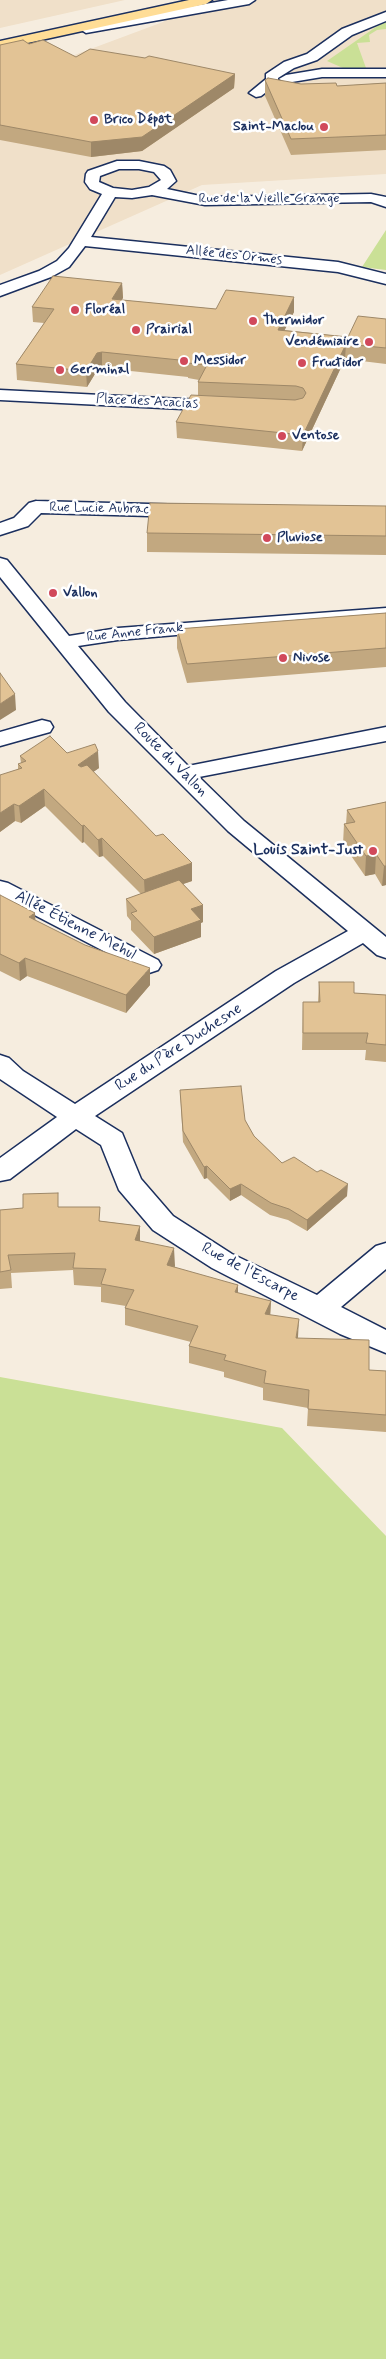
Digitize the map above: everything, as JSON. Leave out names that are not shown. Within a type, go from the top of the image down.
[{"type":"main road","points":[[0,36],[162,0]]},
{"type":"main road","points":[[0,45],[206,0]]},
{"type":"street","points":[[35,38],[249,0]]},
{"type":"street","points":[[347,32],[355,20],[368,10]]},
{"type":"street","points":[[273,80],[271,77],[289,65],[312,57],[347,32],[386,16]]},
{"type":"street","points":[[312,57],[309,63],[322,72]]},
{"type":"street","points":[[256,93],[273,80],[322,72],[386,73]]},
{"type":"street","points":[[0,292],[46,274],[64,264],[111,192],[96,186],[92,182],[93,174],[107,167],[128,164],[149,166],[165,173],[169,181],[152,191]]},
{"type":"street","name":"Rue de la Vieille Grange","points":[[111,192],[132,194],[152,191],[205,201],[371,198],[386,202]]},
{"type":"street","name":"Allée des Ormes","points":[[80,241],[338,267],[386,279]]},
{"type":"street","name":"Place des Acacias","points":[[0,395],[237,406]]},
{"type":"street","name":"Rue Lucie Aubrac","points":[[0,529],[21,522],[36,507],[206,511]]},
{"type":"street","name":"Route du Vallon","points":[[0,564],[117,707],[183,774],[236,826],[386,950]]},
{"type":"street","name":"Rue Anne Frank","points":[[64,643],[81,639],[148,632],[386,614]]},
{"type":"street","points":[[0,739],[42,727]]},
{"type":"street","points":[[183,774],[386,734]]},
{"type":"street","name":"Allée Étienne Mehul","points":[[0,888],[149,965]]},
{"type":"street","name":"Rue du Père Duchesne","points":[[0,1172],[76,1116],[285,977],[364,932]]},
{"type":"street","name":"Rue de l'Escarpe","points":[[0,1064],[14,1077],[112,1140],[129,1183],[163,1222],[222,1261],[320,1309],[350,1326],[386,1342]]},
{"type":"street","points":[[320,1309],[386,1254]]},
{"type":"shaded area","points":[[0,0],[125,0],[0,28]]},
{"type":"shaded area","points":[[196,0],[386,0],[386,174],[202,185],[0,275],[0,79],[53,63],[163,22]]},
{"type":"green space","points":[[386,20],[386,29],[377,30],[369,35],[370,42],[357,43],[366,68],[343,68],[327,61]]},
{"type":"green space","points":[[386,230],[386,270],[362,267]]},
{"type":"green space","points":[[0,1377],[282,1428],[386,1536],[386,2359],[0,2359]]},
{"type":"building","name":"Brico Dépôt","points":[[23,40],[29,44],[43,40],[76,57],[90,49],[145,58],[149,56],[235,74],[142,137],[91,142],[0,125],[0,45]]},
{"type":"building","points":[[268,78],[301,84],[336,83],[337,86],[386,83],[386,135],[291,139],[265,80]]},
{"type":"building","points":[[53,276],[122,283],[112,299],[216,309],[226,290],[294,297],[278,330],[348,337],[358,316],[386,319],[386,348],[346,344],[303,435],[176,422],[191,395],[295,400],[303,398],[306,393],[303,388],[296,386],[198,382],[207,365],[188,363],[189,361],[102,352],[97,353],[86,371],[16,364],[54,309],[32,307]]},
{"type":"building","points":[[150,503],[386,506],[386,536],[147,533]]},
{"type":"building","points":[[386,613],[386,648],[187,664],[177,629]]},
{"type":"building","points":[[0,673],[15,694],[0,704]]},
{"type":"building","points":[[50,736],[67,753],[95,744],[98,751],[78,765],[81,767],[87,765],[156,836],[163,834],[192,863],[144,880],[102,838],[98,840],[44,789],[19,806],[14,804],[0,813],[0,775],[22,768],[18,764],[26,761],[20,756]]},
{"type":"building","points":[[386,802],[386,866],[384,866],[376,854],[366,856],[344,824],[355,822],[347,810]]},
{"type":"building","points":[[179,880],[203,905],[191,909],[201,920],[154,937],[131,913],[137,911],[126,899]]},
{"type":"building","points":[[0,895],[35,913],[29,917],[85,945],[150,968],[126,995],[25,958],[19,963],[0,954]]},
{"type":"building","points":[[319,982],[354,982],[354,993],[386,995],[386,1045],[366,1043],[368,1033],[303,1033],[303,1002],[320,1002]]},
{"type":"building","points":[[241,1086],[245,1120],[254,1136],[282,1163],[294,1157],[317,1172],[321,1170],[348,1184],[307,1220],[289,1209],[271,1203],[241,1184],[230,1189],[207,1166],[204,1167],[183,1131],[180,1090]]},
{"type":"building","points":[[58,1193],[58,1207],[100,1207],[99,1221],[140,1226],[135,1240],[174,1248],[167,1265],[238,1285],[235,1292],[271,1301],[265,1314],[299,1319],[296,1338],[369,1340],[369,1370],[386,1371],[386,1415],[308,1409],[309,1390],[264,1383],[266,1371],[224,1360],[226,1355],[189,1346],[198,1326],[125,1308],[134,1290],[101,1284],[106,1269],[73,1268],[75,1253],[8,1255],[11,1270],[0,1272],[0,1210],[23,1208],[23,1194]]},
{"type":"place","name":"Brico Dépôt","points":[[94,120]]},
{"type":"place","name":"Saint-Maclou","points":[[324,127]]},
{"type":"place","name":"Floréal","points":[[75,310]]},
{"type":"place","name":"Thermidor","points":[[253,321]]},
{"type":"place","name":"Prairial","points":[[136,330]]},
{"type":"place","name":"Vendémiaire","points":[[369,342]]},
{"type":"place","name":"Messidor","points":[[184,361]]},
{"type":"place","name":"Fructidor","points":[[302,363]]},
{"type":"place","name":"Germinal","points":[[60,370]]},
{"type":"place","name":"Ventose","points":[[282,436]]},
{"type":"place","name":"Pluviose","points":[[267,538]]},
{"type":"place","name":"Vallon","points":[[53,593]]},
{"type":"place","name":"Nivose","points":[[283,658]]},
{"type":"place","name":"Louis Saint-Just","points":[[373,851]]}]
